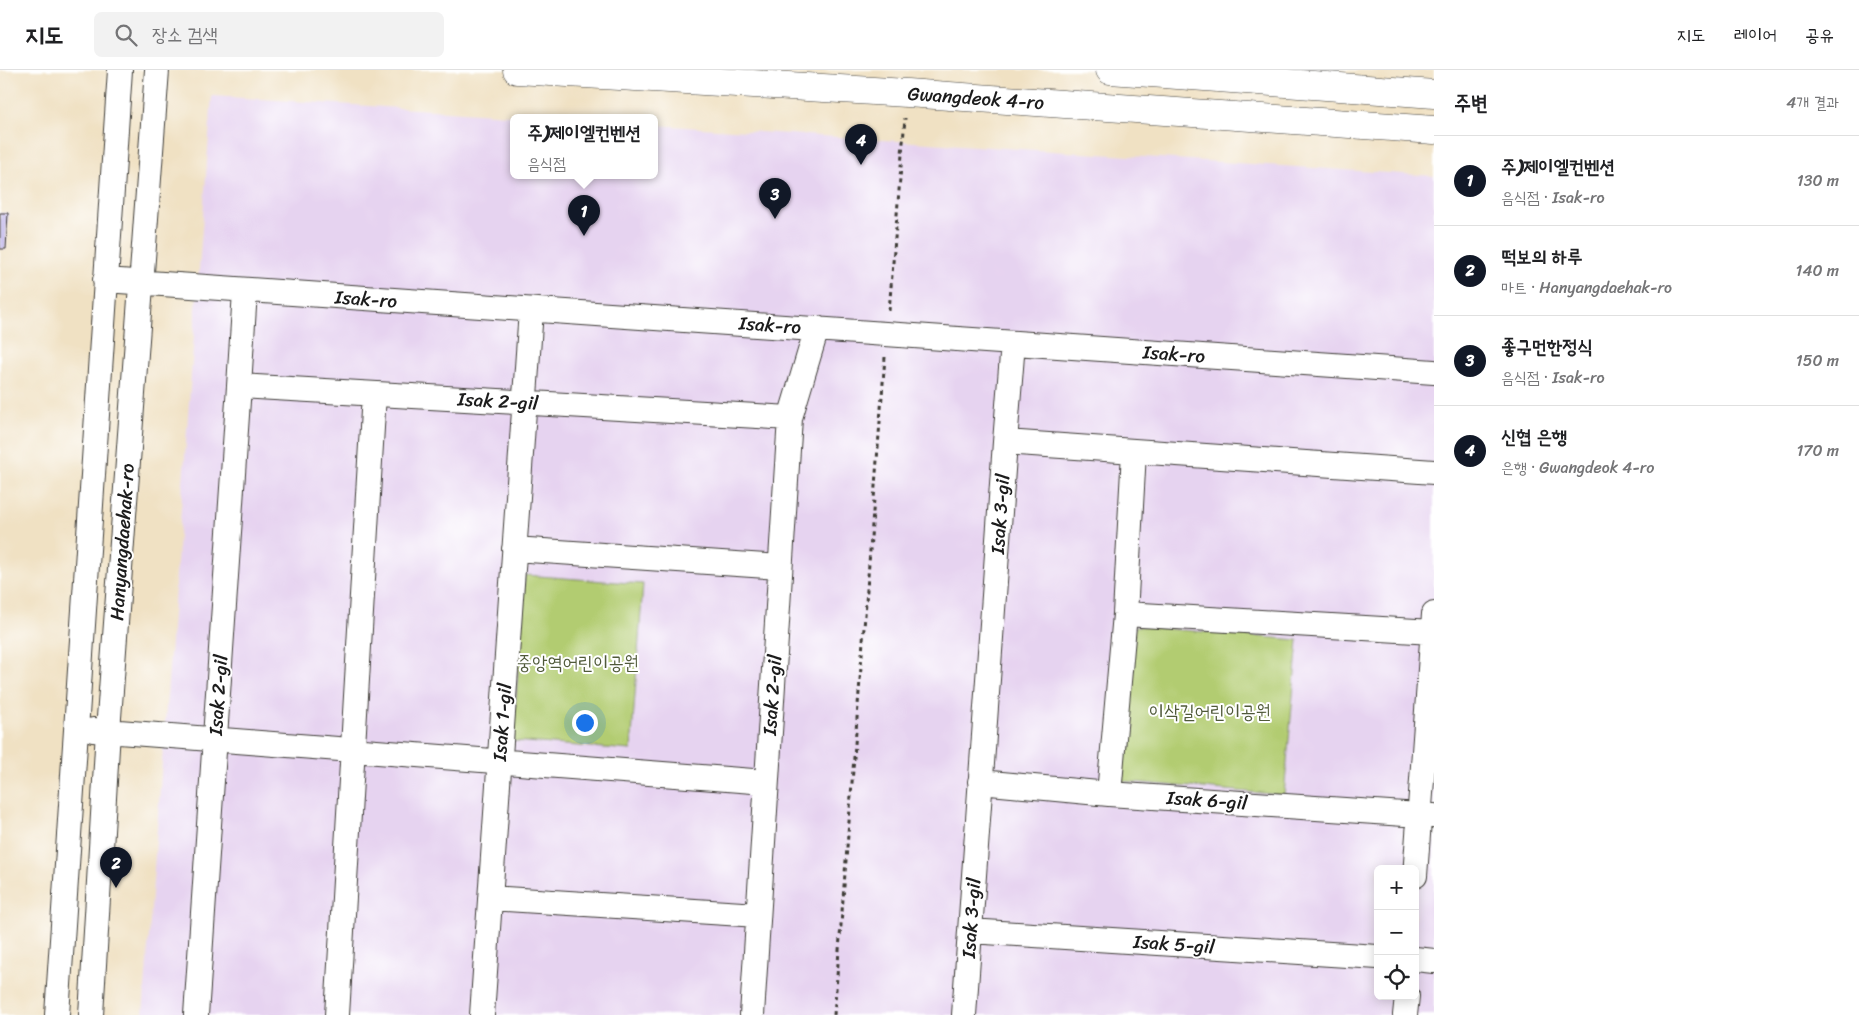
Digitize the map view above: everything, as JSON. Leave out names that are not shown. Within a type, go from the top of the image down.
[{"type":"main road","name":"Gwangdeok 4-ro","points":[[517,70],[907,93],[1434,130]]},
{"type":"main road","points":[[1110,70],[1434,94]]},
{"type":"street","name":"Hanyangdaehak-ro","points":[[57,1015],[120,70]]},
{"type":"street","name":"Hanyangdaehak-ro","points":[[91,1015],[108,731],[142,284],[156,70]]},
{"type":"street","name":"Isak-ro","points":[[105,280],[1434,372]]},
{"type":"street","points":[[239,386],[246,290]]},
{"type":"street","name":"Isak 1-gil","points":[[482,1015],[531,310]]},
{"type":"street","points":[[790,418],[817,328]]},
{"type":"street","name":"Isak 3-gil","points":[[964,1015],[1012,343]]},
{"type":"street","name":"Isak 2-gil","points":[[196,1015],[239,386],[790,418],[752,1015]]},
{"type":"street","points":[[337,1015],[374,394]]},
{"type":"street","points":[[1005,442],[1434,472]]},
{"type":"street","points":[[1109,794],[1125,614],[1134,452]]},
{"type":"street","points":[[514,550],[780,567]]},
{"type":"street","points":[[1125,614],[1433,623],[1427,815],[1417,865]]},
{"type":"street","points":[[77,730],[766,782]]},
{"type":"street","name":"Isak 6-gil","points":[[980,782],[1109,794],[1427,815]]},
{"type":"street","points":[[490,898],[758,915]]},
{"type":"street","name":"Isak 5-gil","points":[[970,931],[1374,957]]},
{"type":"street","points":[[1419,959],[1434,961]]},
{"type":"street","points":[[1405,1015],[1407,1000]]},
{"type":"path","points":[[834,1015],[907,93]]},
{"type":"shaded area","points":[[212,96],[510,115],[510,179],[658,179],[658,125],[1434,176],[1434,1015],[143,1015]]},
{"type":"green space","name":"중앙역어린이공원","points":[[525,575],[643,584],[631,750],[513,741]]},
{"type":"green space","name":"이삭길어린이공원","points":[[1135,626],[1298,640],[1284,795],[1121,781]]},
{"type":"building","points":[[0,213],[8,213],[6,249],[0,249]]},
{"type":"place","name":"신협 은행","points":[[861,165]]},
{"type":"place","name":"좋구먼한정식","points":[[775,219]]},
{"type":"place","name":"주)제이엘컨벤션","points":[[584,236]]},
{"type":"place","name":"떡보의 하루","points":[[116,888]]}]
